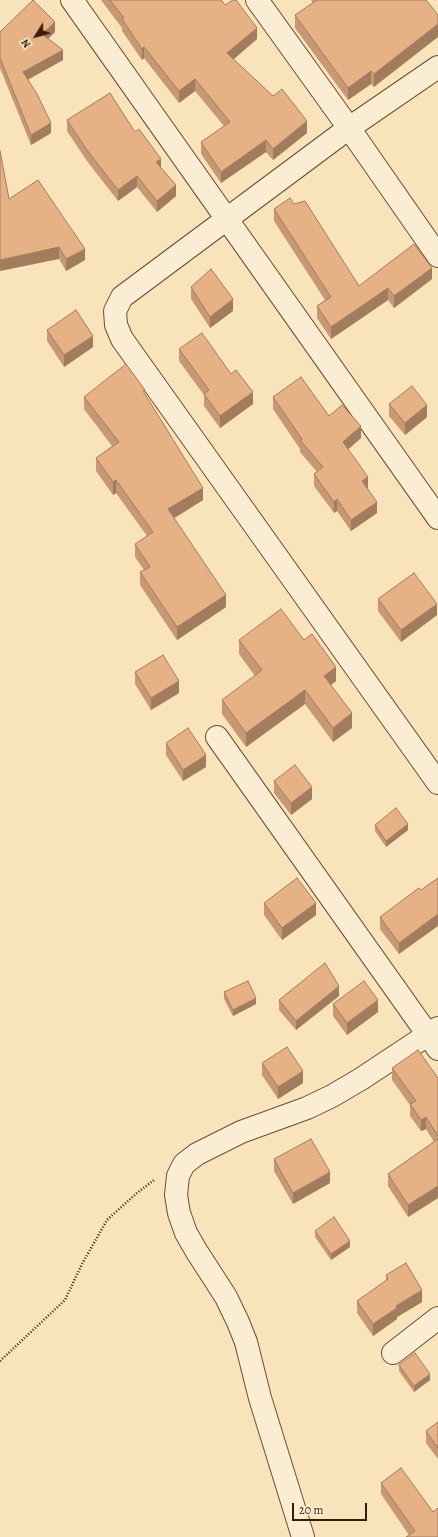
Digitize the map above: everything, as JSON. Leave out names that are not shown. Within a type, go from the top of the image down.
[{"type":"street","points":[[72,0],[438,518]]},
{"type":"street","points":[[257,0],[349,128],[438,256]]},
{"type":"street","points":[[438,67],[349,128],[122,297],[115,311],[116,325],[126,346],[438,783]]},
{"type":"street","points":[[217,737],[435,1037],[332,1096],[307,1108],[241,1132],[197,1154],[184,1164],[178,1176],[176,1195],[179,1213],[186,1233],[226,1297],[244,1335],[260,1398],[303,1537]]},
{"type":"street","points":[[392,1352],[438,1318]]},
{"type":"path","points":[[0,1360],[65,1300],[82,1264],[107,1220],[161,1175],[184,1164]]},
{"type":"building","points":[[33,0],[55,22],[42,34],[63,50],[23,72],[37,94],[51,123],[31,135],[0,58],[0,32]]},
{"type":"building","points":[[110,0],[221,0],[225,5],[233,0],[236,0],[257,28],[227,53],[273,96],[282,89],[307,121],[273,149],[266,140],[221,172],[201,142],[230,122],[195,79],[179,91],[144,47],[142,49],[122,19],[124,18]]},
{"type":"building","points":[[317,0],[426,0],[438,15],[438,24],[374,74],[371,71],[348,88],[295,15]]},
{"type":"building","points":[[110,93],[135,132],[139,129],[161,159],[156,162],[176,185],[157,201],[137,176],[118,190],[87,150],[67,120]]},
{"type":"building","points":[[0,151],[9,199],[38,180],[85,249],[66,259],[59,247],[0,260]]},
{"type":"building","points":[[290,198],[294,204],[305,201],[359,286],[414,244],[432,268],[394,296],[388,288],[331,327],[317,306],[331,297],[274,209]]},
{"type":"building","points":[[211,269],[233,299],[210,317],[191,287]]},
{"type":"building","points":[[76,310],[93,336],[64,355],[47,330]]},
{"type":"building","points":[[202,333],[231,374],[236,370],[253,392],[220,416],[204,394],[209,390],[179,349]]},
{"type":"building","points":[[126,364],[145,390],[143,391],[203,488],[168,509],[226,595],[177,627],[140,572],[150,567],[135,544],[153,532],[116,480],[113,482],[96,458],[119,442],[84,397]]},
{"type":"building","points":[[301,377],[329,416],[342,405],[361,426],[343,442],[368,477],[362,481],[377,502],[351,520],[337,499],[334,502],[314,474],[323,467],[300,440],[302,439],[273,397]]},
{"type":"building","points":[[412,386],[427,405],[405,423],[389,404]]},
{"type":"building","points":[[414,573],[437,604],[401,630],[378,599]]},
{"type":"building","points":[[281,609],[304,640],[312,634],[336,667],[324,676],[352,713],[333,728],[305,690],[246,733],[222,700],[262,670],[239,640]]},
{"type":"building","points":[[163,655],[179,681],[151,698],[135,672]]},
{"type":"building","points":[[188,728],[206,755],[183,770],[166,743]]},
{"type":"building","points":[[295,765],[312,787],[291,803],[274,781]]},
{"type":"building","points":[[396,808],[408,824],[386,841],[375,825]]},
{"type":"building","points":[[297,878],[316,903],[282,928],[264,903]]},
{"type":"building","points":[[438,878],[438,914],[399,943],[380,917],[419,888],[421,890]]},
{"type":"building","points":[[325,963],[339,986],[296,1021],[279,1000]]},
{"type":"building","points":[[248,981],[256,998],[233,1010],[224,992]]},
{"type":"building","points":[[364,981],[378,1000],[347,1023],[333,1004]]},
{"type":"building","points":[[287,1047],[303,1071],[278,1087],[262,1063]]},
{"type":"building","points":[[418,1050],[438,1078],[438,1136],[426,1117],[421,1120],[410,1104],[416,1101],[392,1068]]},
{"type":"building","points":[[311,1139],[330,1172],[293,1193],[274,1159]]},
{"type":"building","points":[[438,1139],[438,1186],[408,1205],[388,1174]]},
{"type":"building","points":[[334,1217],[350,1241],[331,1254],[315,1231]]},
{"type":"building","points":[[406,1263],[422,1290],[396,1306],[397,1308],[373,1324],[357,1301],[388,1279],[386,1275]]},
{"type":"building","points":[[415,1353],[430,1374],[414,1386],[399,1365]]},
{"type":"building","points":[[438,1422],[438,1448],[426,1431]]},
{"type":"building","points":[[401,1468],[433,1512],[438,1508],[438,1537],[406,1537],[415,1531],[381,1483]]}]
